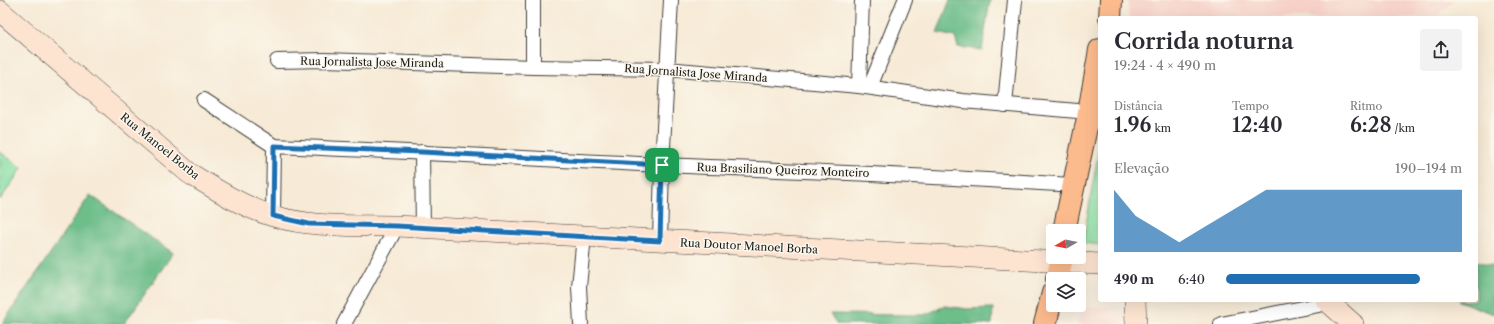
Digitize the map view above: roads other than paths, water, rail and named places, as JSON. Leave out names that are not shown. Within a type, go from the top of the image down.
[{"type":"main road","points":[[1102,0],[1102,16]]},
{"type":"main road","points":[[1110,16],[1111,0]]},
{"type":"main road","points":[[1073,224],[1094,105],[1098,68]]},
{"type":"main road","points":[[1066,224],[1094,105]]},
{"type":"main road","points":[[1045,324],[1048,312]]},
{"type":"street","points":[[533,0],[533,67]]},
{"type":"street","points":[[660,241],[662,165],[671,0]]},
{"type":"street","points":[[862,0],[864,87]]},
{"type":"street","points":[[864,87],[905,0]]},
{"type":"street","points":[[1006,105],[1015,0]]},
{"type":"street","name":"Rua Manoel Borba","points":[[0,11],[189,173],[224,194],[273,216],[309,224],[397,226]]},
{"type":"street","name":"Rua Jornalista Jose Miranda","points":[[277,61],[325,60],[533,67],[667,69],[864,87],[963,101],[1006,105],[1094,105]]},
{"type":"street","points":[[204,100],[274,146],[273,216]]},
{"type":"street","name":"Rua Brasiliano Queiroz Monteiro","points":[[274,146],[422,152],[662,165],[943,176],[1074,185]]},
{"type":"street","points":[[422,152],[423,229]]},
{"type":"street","points":[[344,324],[397,226]]},
{"type":"street","name":"Rua Doutor Manoel Borba","points":[[397,226],[423,229],[584,236],[1046,263]]},
{"type":"street","points":[[580,324],[579,287],[584,236]]},
{"type":"street","name":"Rua Doutor Manoel Borba","points":[[1086,264],[1098,264]]},
{"type":"street","points":[[1135,302],[1136,324]]},
{"type":"street","points":[[1222,324],[1322,302]]},
{"type":"street","points":[[1328,302],[1353,324]]}]
